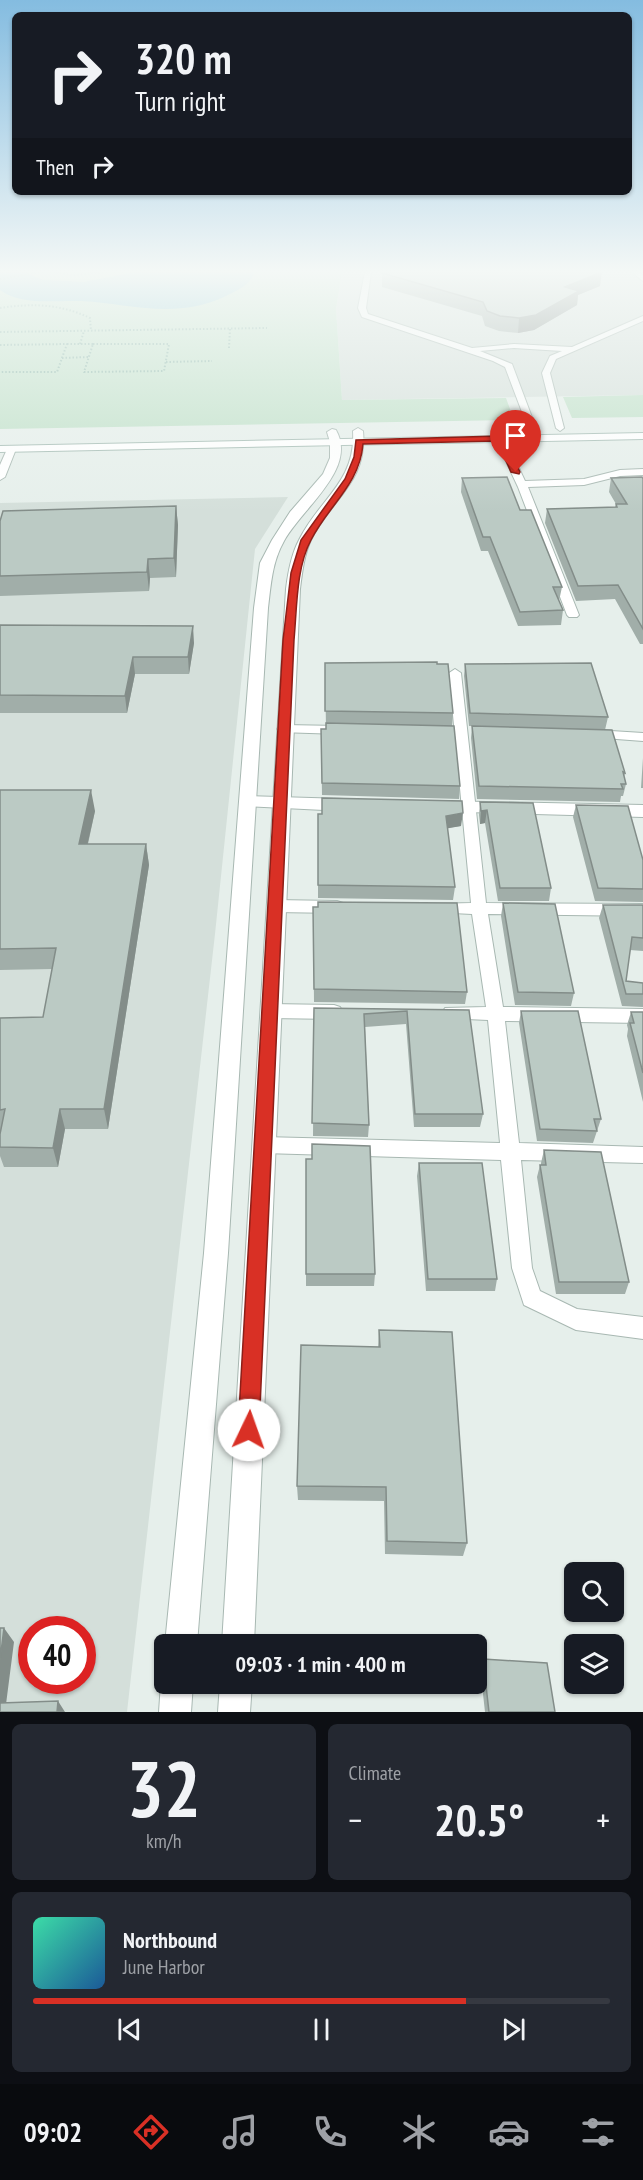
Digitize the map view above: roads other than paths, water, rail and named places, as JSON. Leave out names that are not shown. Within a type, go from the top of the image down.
[{"type":"street","points":[[359,437],[532,428],[643,426]]},
{"type":"street","points":[[0,438],[643,436]]},
{"type":"street","points":[[6,449],[334,437]]},
{"type":"street","points":[[182,1634],[216,1252],[261,608],[267,563],[294,515],[328,475],[336,458],[334,437]]},
{"type":"street","points":[[239,1634],[289,640],[296,573],[305,540],[349,479],[358,457],[359,437]]},
{"type":"street","points":[[249,802],[363,805]]},
{"type":"street","points":[[422,806],[643,811]]},
{"type":"street","points":[[175,1712],[176,1694]]},
{"type":"street","points":[[234,1712],[235,1694]]},
{"type":"lane","points":[[473,352],[509,366],[532,428]]},
{"type":"lane","points":[[560,428],[546,373],[553,358],[566,352]]},
{"type":"lane","points":[[500,438],[521,484],[573,615]]},
{"type":"lane","points":[[0,477],[6,449]]},
{"type":"lane","points":[[521,484],[584,482],[620,473],[643,472]]},
{"type":"lane","points":[[455,673],[479,908],[496,1014],[522,1268],[531,1298],[576,1319],[643,1328]]},
{"type":"lane","points":[[284,729],[355,730]]},
{"type":"lane","points":[[583,734],[643,737]]},
{"type":"lane","points":[[275,906],[347,907]]},
{"type":"lane","points":[[419,908],[643,910]]},
{"type":"lane","points":[[270,1011],[353,1012]]},
{"type":"lane","points":[[436,1013],[643,1016]]},
{"type":"lane","points":[[263,1145],[643,1155]]}]
